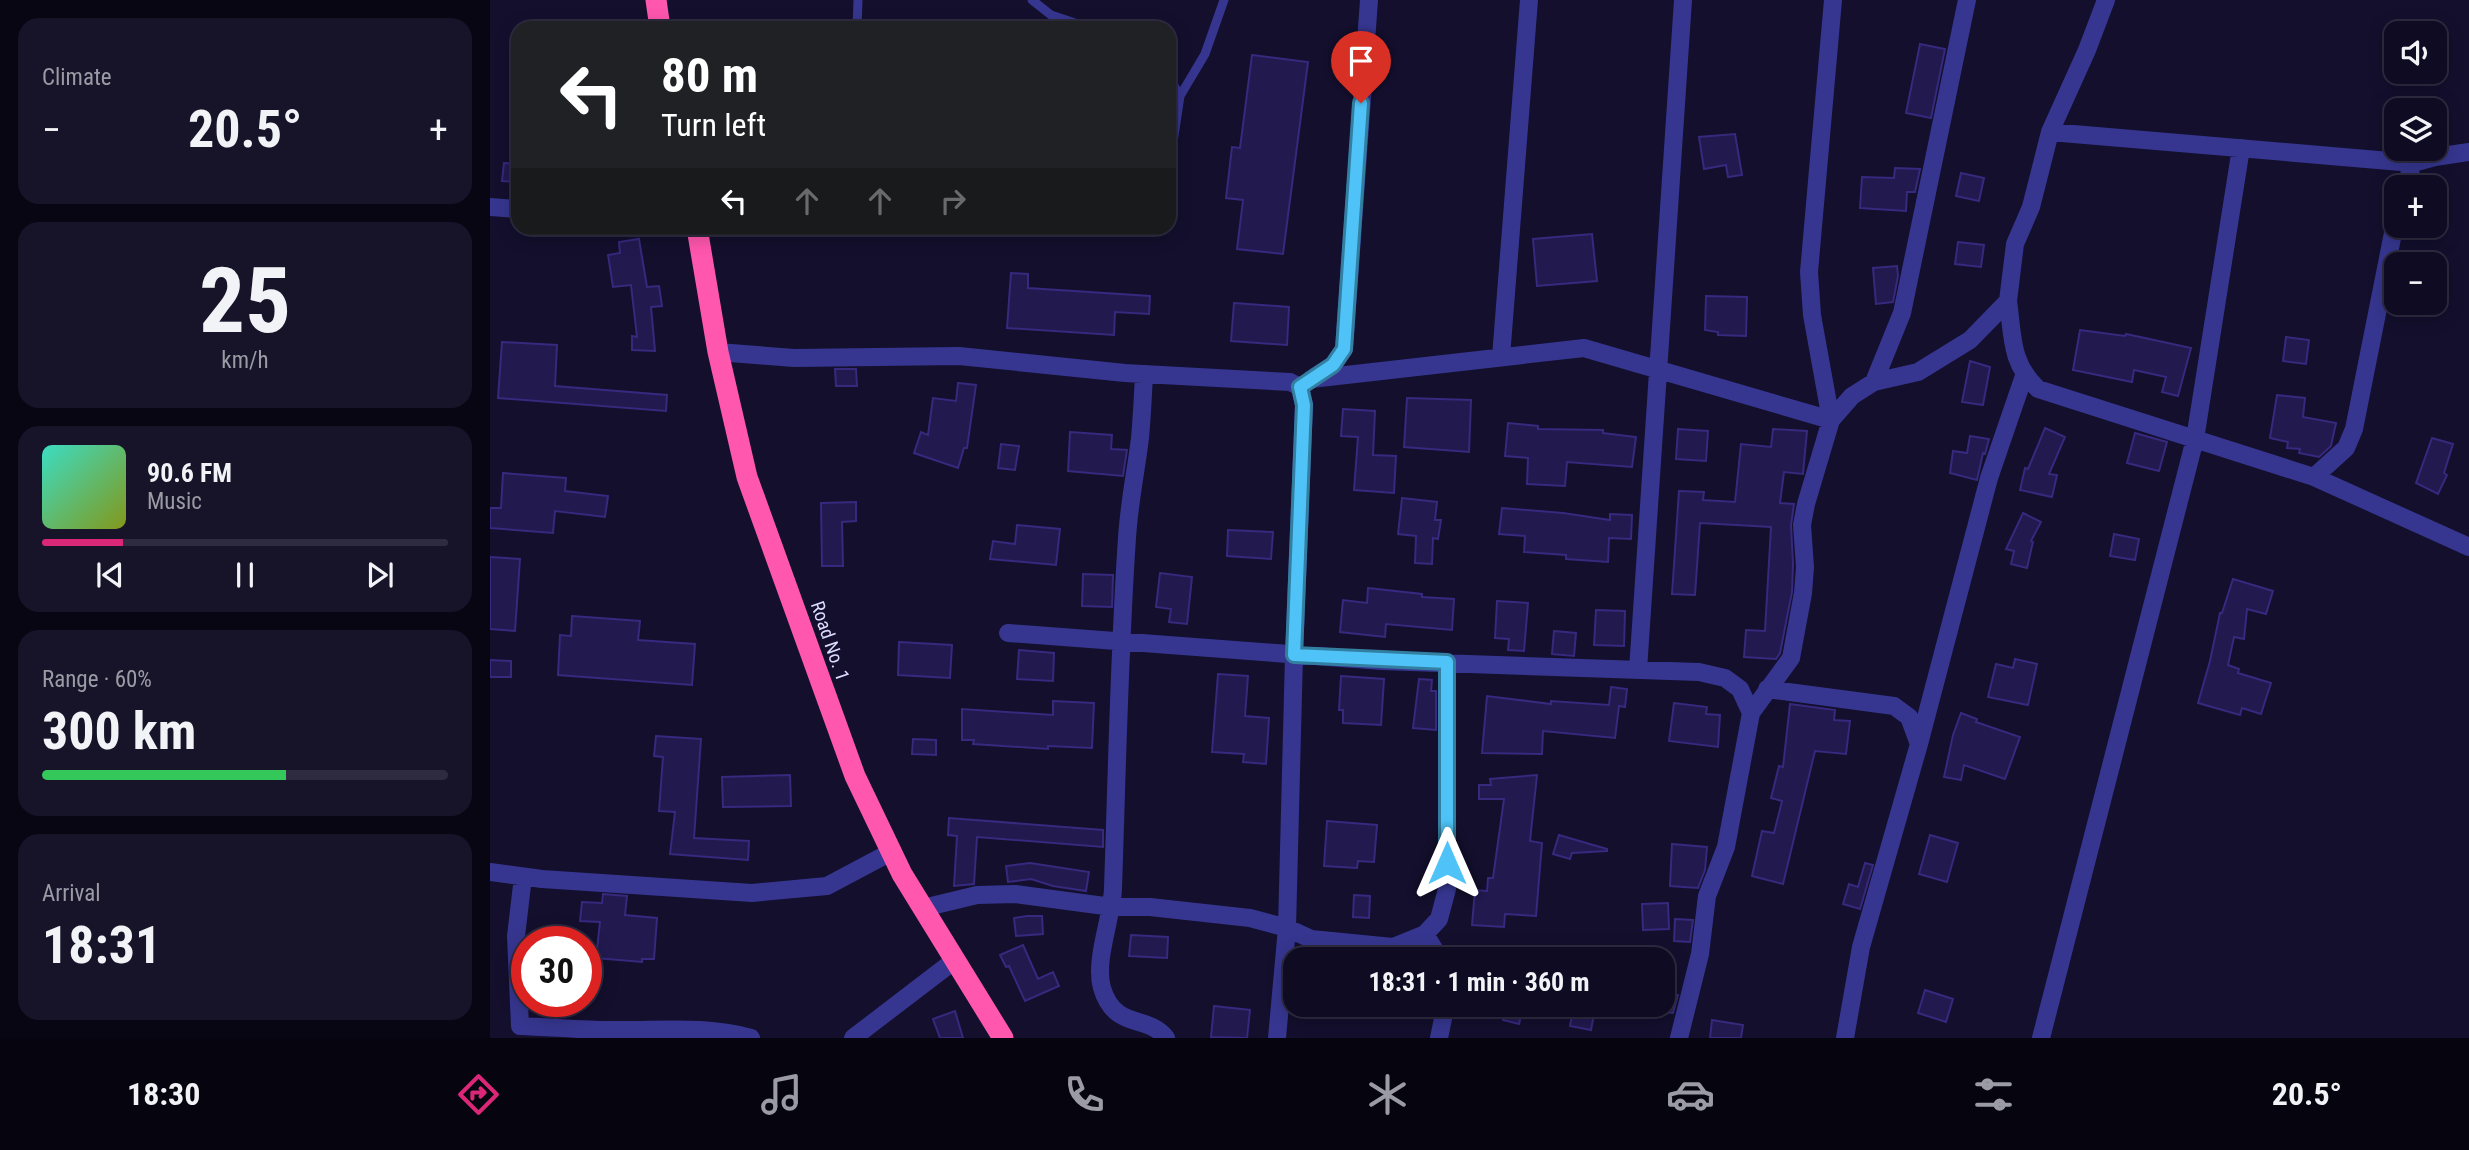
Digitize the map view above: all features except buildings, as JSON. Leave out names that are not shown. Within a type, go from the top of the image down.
[{"type":"highway","points":[[656,0],[659,21]]},
{"type":"highway","name":"Road No. 1","points":[[698,235],[718,352],[747,477],[855,776],[891,852],[1003,1038]]},
{"type":"street","points":[[1305,383],[1333,365],[1344,349],[1368,0]]},
{"type":"street","points":[[1501,357],[1529,0]]},
{"type":"street","points":[[1638,670],[1684,0]]},
{"type":"street","points":[[1831,420],[1812,315],[1809,272],[1833,0]]},
{"type":"street","points":[[1874,382],[1902,313],[1968,0]]},
{"type":"street","points":[[2106,0],[2050,132],[2031,207],[2015,244],[2008,300],[2018,363],[2024,376],[2038,388],[2314,477],[2469,547]]},
{"type":"street","points":[[2050,132],[2413,163],[2469,152]]},
{"type":"street","points":[[2041,1038],[2195,439],[2241,148]]},
{"type":"street","points":[[2409,175],[2413,163]]},
{"type":"street","points":[[490,206],[511,208]]},
{"type":"street","points":[[2314,477],[2346,448],[2354,429],[2392,238]]},
{"type":"street","points":[[1679,1038],[1700,954],[1707,896],[1726,847],[1751,713],[1791,658],[1803,593],[1805,567],[1802,525],[1831,420],[1852,396],[1874,382],[1918,372],[1948,355],[1970,340],[2008,300]]},
{"type":"street","points":[[718,352],[794,358],[959,356],[1144,374],[1305,383],[1584,348],[1831,420]]},
{"type":"street","points":[[1144,374],[1140,436],[1127,533],[1112,907],[1102,956],[1102,986],[1110,1006],[1127,1020],[1154,1027],[1166,1038]]},
{"type":"street","points":[[1845,1038],[1861,947],[1919,744],[1989,478],[2024,376]]},
{"type":"street","points":[[1277,1038],[1287,928],[1305,383]]},
{"type":"street","points":[[1008,633],[1294,655],[1699,672],[1724,678],[1740,689],[1751,713]]},
{"type":"street","points":[[923,908],[977,895],[1002,894],[1112,907],[1150,907],[1250,918],[1287,928],[1311,939],[1393,947],[1425,934],[1439,919],[1447,889],[1447,662]]},
{"type":"street","points":[[1767,689],[1894,706],[1909,717],[1919,744]]},
{"type":"street","points":[[490,872],[523,877],[752,893],[827,886],[891,852]]},
{"type":"street","points":[[523,877],[516,936],[517,1032],[694,1030],[734,1033],[751,1038]]},
{"type":"street","points":[[1425,934],[1433,947]]},
{"type":"street","points":[[853,1038],[955,960]]},
{"type":"street","points":[[1439,1038],[1443,1017]]},
{"type":"lane","points":[[857,21],[858,0]]},
{"type":"lane","points":[[1032,0],[1051,15],[1069,21]]},
{"type":"lane","points":[[1176,122],[1180,96],[1205,54],[1224,0]]},
{"type":"lane","points":[[1176,89],[1180,96]]},
{"type":"route","points":[[1361,103],[1344,349],[1333,365],[1300,387],[1304,405],[1294,655],[1447,662],[1447,863]]}]
